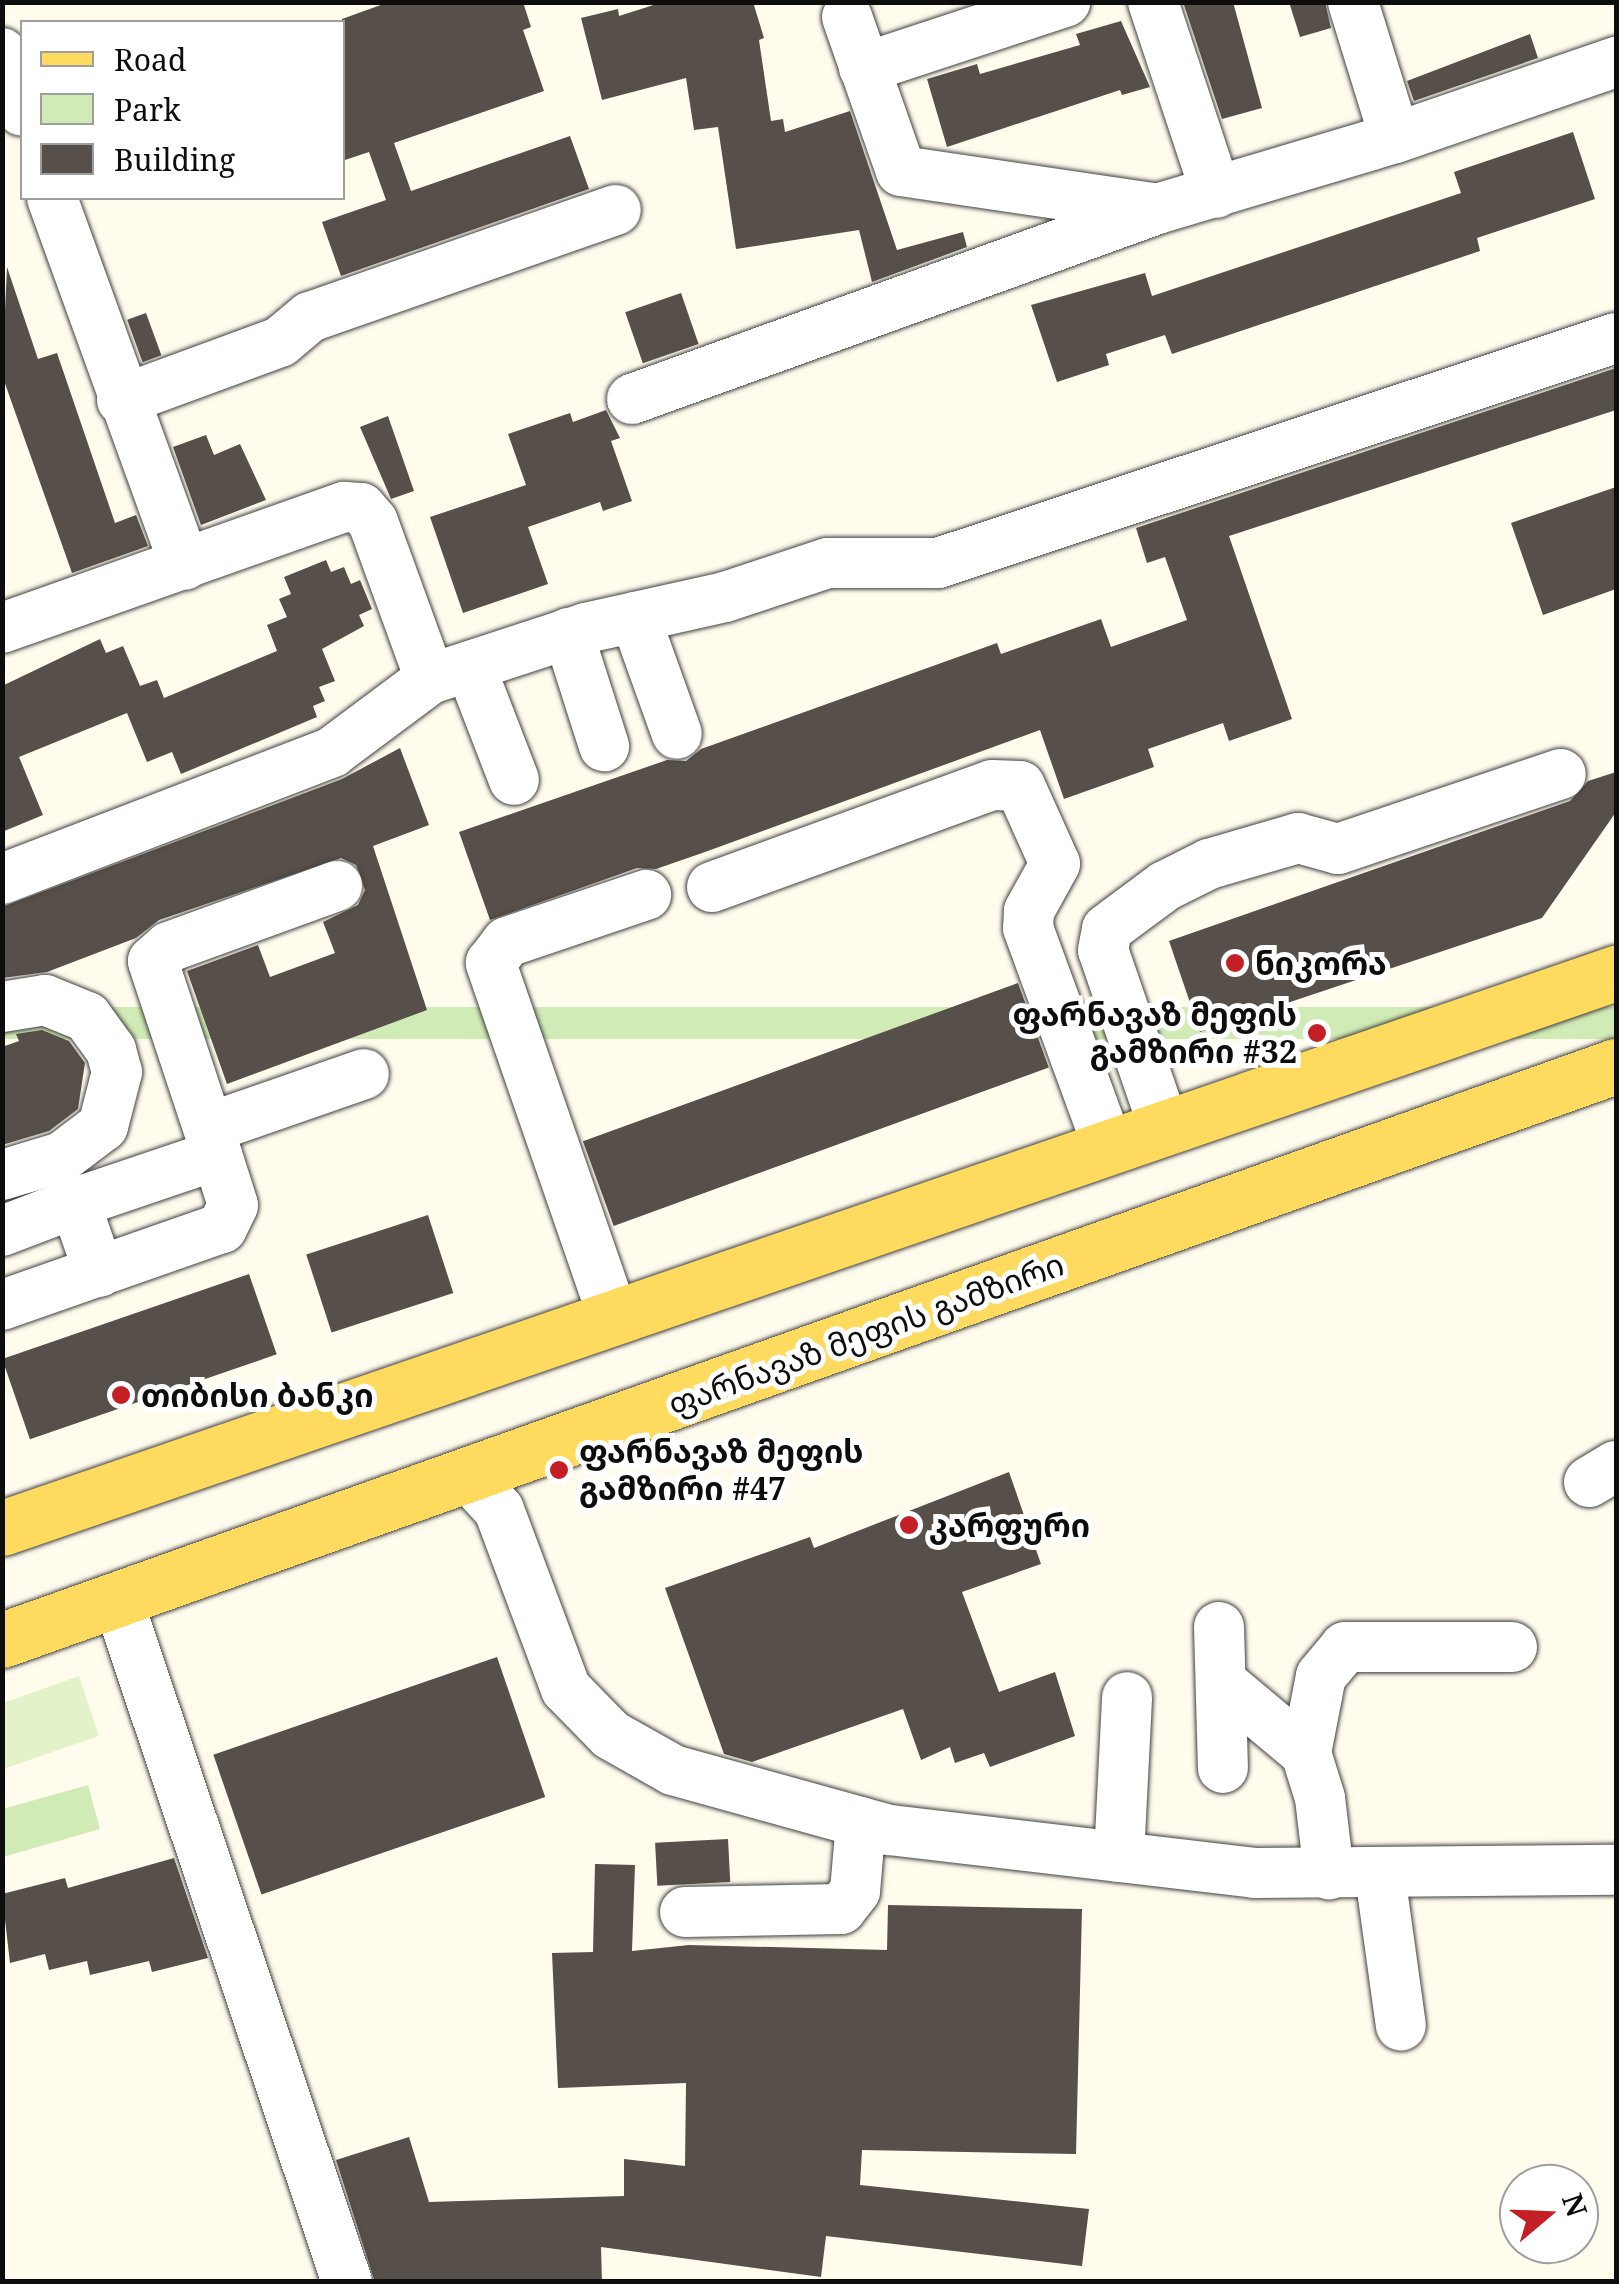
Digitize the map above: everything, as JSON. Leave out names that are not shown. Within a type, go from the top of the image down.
[{"type":"main road","points":[[2,1528],[1616,974]]},
{"type":"main road","name":"ფარნავაზ მეფის გამზირი","points":[[2,1640],[1616,1066]]},
{"type":"street","points":[[864,68],[1065,2]]},
{"type":"street","points":[[1153,2],[1216,193]]},
{"type":"street","points":[[1353,2],[1395,138]]},
{"type":"street","points":[[846,16],[902,171],[1157,209]]},
{"type":"street","points":[[2,53],[20,105]]},
{"type":"street","points":[[632,399],[1157,209],[1395,138],[1616,62]]},
{"type":"street","points":[[53,200],[185,566]]},
{"type":"street","points":[[122,400],[280,342],[310,318],[616,210]]},
{"type":"street","points":[[2,879],[332,752],[450,672],[568,633],[725,597],[828,563],[938,562],[1616,338]]},
{"type":"street","points":[[2,628],[185,566],[344,506],[360,508],[373,522],[450,672],[514,780]]},
{"type":"street","points":[[636,616],[678,734]]},
{"type":"street","points":[[568,633],[604,746]]},
{"type":"street","points":[[1164,1130],[1103,950],[1107,930],[1165,886],[1209,864],[1298,838],[1338,849],[1561,774]]},
{"type":"street","points":[[712,886],[992,785],[1020,786],[1055,864],[1029,910],[1028,928],[1109,1149]]},
{"type":"street","points":[[2,1305],[222,1228],[233,1204],[153,962],[169,947],[337,886]]},
{"type":"street","points":[[614,1319],[491,963],[507,942],[646,894]]},
{"type":"street","points":[[2,1007],[45,1000],[88,1017],[111,1050],[117,1072],[103,1126],[62,1157],[2,1175]]},
{"type":"street","points":[[2,1231],[74,1204],[364,1074]]},
{"type":"street","points":[[74,1204],[100,1272]]},
{"type":"street","points":[[468,1476],[500,1510],[566,1690],[611,1735],[672,1770],[861,1822],[1118,1857],[1329,1874],[1616,1870]]},
{"type":"street","points":[[118,1601],[347,2282]]},
{"type":"street","points":[[1218,1628],[1223,1768]]},
{"type":"street","points":[[1329,1874],[1317,1785],[1306,1754],[1320,1676],[1345,1647],[1512,1648]]},
{"type":"street","points":[[1221,1682],[1306,1754]]},
{"type":"street","points":[[1118,1857],[1126,1698]]},
{"type":"street","points":[[685,1912],[841,1909],[855,1891],[861,1822]]},
{"type":"street","points":[[1380,1875],[1401,2026]]},
{"type":"green space","points":[[2,1007],[1616,1007],[1616,1039],[2,1039]]},
{"type":"green space","points":[[79,1676],[99,1736],[3,1769],[3,1703]]},
{"type":"green space","points":[[88,1785],[100,1829],[3,1857],[3,1809]]},
{"type":"building","points":[[389,2],[523,2],[531,27],[523,30],[544,91],[394,143],[411,191],[570,136],[589,189],[341,276],[322,222],[386,200],[369,152],[345,160],[342,19]]},
{"type":"building","points":[[663,2],[753,2],[764,38],[759,40],[771,121],[783,119],[785,132],[850,111],[897,250],[963,232],[967,247],[872,282],[859,230],[736,249],[718,127],[694,130],[686,78],[602,100],[581,18],[618,9],[619,16]]},
{"type":"building","points":[[1183,2],[1233,2],[1262,108],[1222,119]]},
{"type":"building","points":[[1289,2],[1325,2],[1331,28],[1300,37]]},
{"type":"building","points":[[1121,21],[1150,87],[1122,95],[1120,90],[947,147],[927,79],[977,64],[980,74],[1080,45],[1076,34]]},
{"type":"building","points":[[1530,34],[1538,58],[1414,101],[1407,81]]},
{"type":"building","points":[[1573,132],[1595,199],[1477,238],[1480,251],[1172,354],[1165,335],[1106,354],[1109,365],[1057,382],[1031,305],[1145,273],[1152,296],[1461,193],[1454,172]]},
{"type":"building","points":[[7,267],[38,359],[57,353],[115,523],[136,515],[148,546],[72,573],[2,375]]},
{"type":"building","points":[[681,293],[699,344],[643,363],[625,312]]},
{"type":"building","points":[[146,313],[161,355],[143,362],[127,320]]},
{"type":"building","points":[[1616,368],[1616,410],[1229,536],[1292,719],[1229,741],[1223,723],[1148,749],[1154,767],[1064,799],[1040,730],[656,869],[637,868],[490,920],[459,832],[667,760],[686,761],[701,749],[997,643],[1001,654],[1101,619],[1111,647],[1187,620],[1165,557],[1147,563],[1136,528]]},
{"type":"building","points":[[606,410],[620,438],[611,441],[632,501],[603,511],[600,502],[528,527],[548,584],[463,613],[430,517],[526,485],[508,434],[570,413],[573,422]]},
{"type":"building","points":[[388,416],[414,491],[391,499],[360,427]]},
{"type":"building","points":[[206,435],[214,455],[240,444],[266,500],[201,525],[173,447]]},
{"type":"building","points":[[1616,487],[1616,589],[1543,615],[1511,523]]},
{"type":"building","points":[[326,560],[331,572],[344,567],[351,584],[360,580],[372,609],[359,615],[364,626],[322,649],[335,681],[319,687],[325,701],[313,706],[317,717],[181,774],[172,752],[147,762],[127,713],[19,757],[43,815],[2,832],[2,686],[100,639],[106,653],[123,646],[140,686],[157,680],[164,698],[277,651],[267,625],[287,617],[279,599],[291,594],[284,577]]},
{"type":"building","points":[[400,748],[429,825],[373,846],[427,1010],[227,1084],[187,971],[258,945],[270,977],[335,953],[323,922],[358,905],[365,890],[356,865],[341,858],[159,920],[136,938],[47,972],[2,978],[2,907],[342,779]]},
{"type":"building","points":[[1616,772],[1616,812],[1542,918],[1200,1032],[1169,941],[1570,801],[1588,781]]},
{"type":"building","points":[[1018,983],[1049,1068],[614,1226],[583,1141]]},
{"type":"building","points":[[42,1030],[69,1041],[85,1063],[78,1109],[49,1131],[2,1145],[2,1047],[19,1041],[16,1034]]},
{"type":"building","points":[[428,1215],[453,1293],[332,1333],[306,1255]]},
{"type":"building","points":[[249,1274],[277,1354],[30,1439],[2,1359]]},
{"type":"building","points":[[1009,1472],[1041,1564],[962,1592],[999,1692],[1055,1672],[1075,1736],[990,1767],[984,1753],[955,1763],[950,1747],[921,1760],[903,1709],[752,1762],[724,1754],[665,1588],[810,1537],[814,1548]]},
{"type":"building","points":[[497,1657],[545,1797],[262,1895],[213,1755]]},
{"type":"building","points":[[728,1839],[730,1882],[657,1886],[655,1843]]},
{"type":"building","points":[[174,1858],[208,1958],[152,1972],[149,1961],[90,1975],[87,1961],[49,1970],[45,1954],[10,1963],[2,1894],[65,1878],[68,1888]]},
{"type":"building","points":[[595,1864],[635,1865],[632,1951],[689,1945],[887,1950],[888,1905],[1082,1909],[1076,2154],[862,2150],[860,2185],[1089,2209],[1082,2266],[826,2236],[821,2277],[601,2247],[602,2282],[375,2282],[336,2160],[409,2137],[429,2202],[624,2196],[624,2159],[685,2166],[686,2083],[558,2088],[552,1953],[593,1952]]},
{"type":"place","name":"ნიკორა","points":[[1235,963]]},
{"type":"place","name":"ფარნავაზ მეფის გამზირი #32","points":[[1317,1033]]},
{"type":"place","name":"თიბისი ბანკი","points":[[121,1395]]},
{"type":"place","name":"ფარნავაზ მეფის გამზირი #47","points":[[559,1470]]},
{"type":"place","name":"კარფური","points":[[909,1525]]}]
